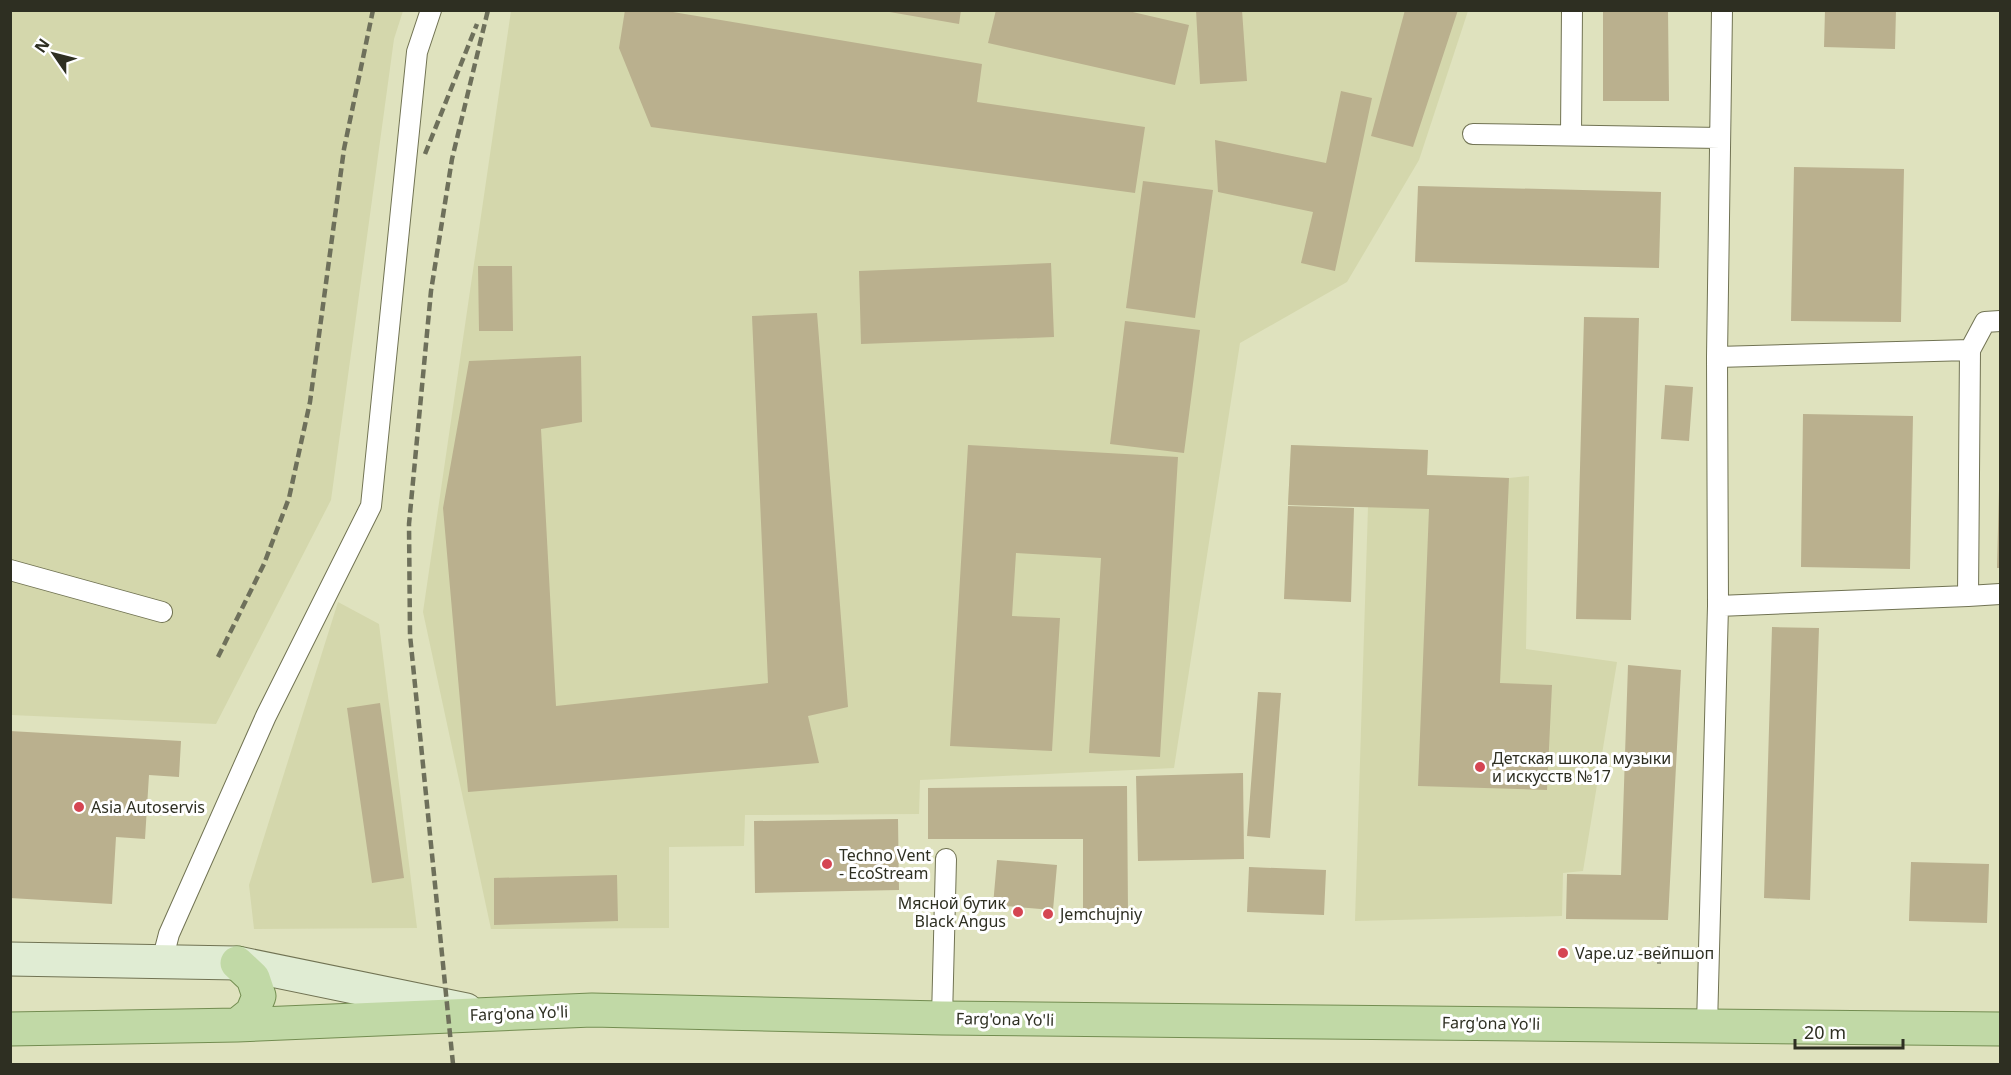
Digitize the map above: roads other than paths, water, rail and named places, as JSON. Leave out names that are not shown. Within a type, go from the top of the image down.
[{"type":"main road","points":[[237,963],[253,978],[259,996],[252,1013],[237,1025]]},
{"type":"main road","name":"Farg'ona Yo'li","points":[[10,1029],[237,1025],[592,1010],[942,1018],[2001,1029]]},
{"type":"street","points":[[10,959],[237,963],[486,1014]]},
{"type":"lane","points":[[162,961],[168,934],[266,717],[371,506],[417,52],[431,10]]},
{"type":"lane","points":[[1571,135],[1572,10]]},
{"type":"lane","points":[[1707,1026],[1718,606],[1717,357],[1722,10]]},
{"type":"lane","points":[[1473,134],[1720,138]]},
{"type":"lane","points":[[1968,596],[1970,350],[1985,322],[2001,321]]},
{"type":"lane","points":[[1717,357],[1970,350]]},
{"type":"lane","points":[[10,570],[162,612]]},
{"type":"lane","points":[[1718,606],[2001,594]]},
{"type":"lane","points":[[942,1018],[946,859]]},
{"type":"railway","points":[[218,657],[264,564],[289,498],[310,402],[344,149],[373,10]]},
{"type":"railway","points":[[453,1064],[410,635],[409,524],[431,291],[452,159],[488,10]]},
{"type":"railway","points":[[425,154],[477,24]]},
{"type":"place","name":"Детская школа музыки и искусств №17","points":[[1480,767]]},
{"type":"place","name":"Asia Autoservis","points":[[79,807]]},
{"type":"place","name":"Techno Vent - EcoStream","points":[[827,864]]},
{"type":"place","name":"Мясной бутик Black Angus","points":[[1018,912]]},
{"type":"place","name":"Jemchujniy","points":[[1048,914]]},
{"type":"place","name":"Vape.uz -вейпшоп","points":[[1563,953]]}]
